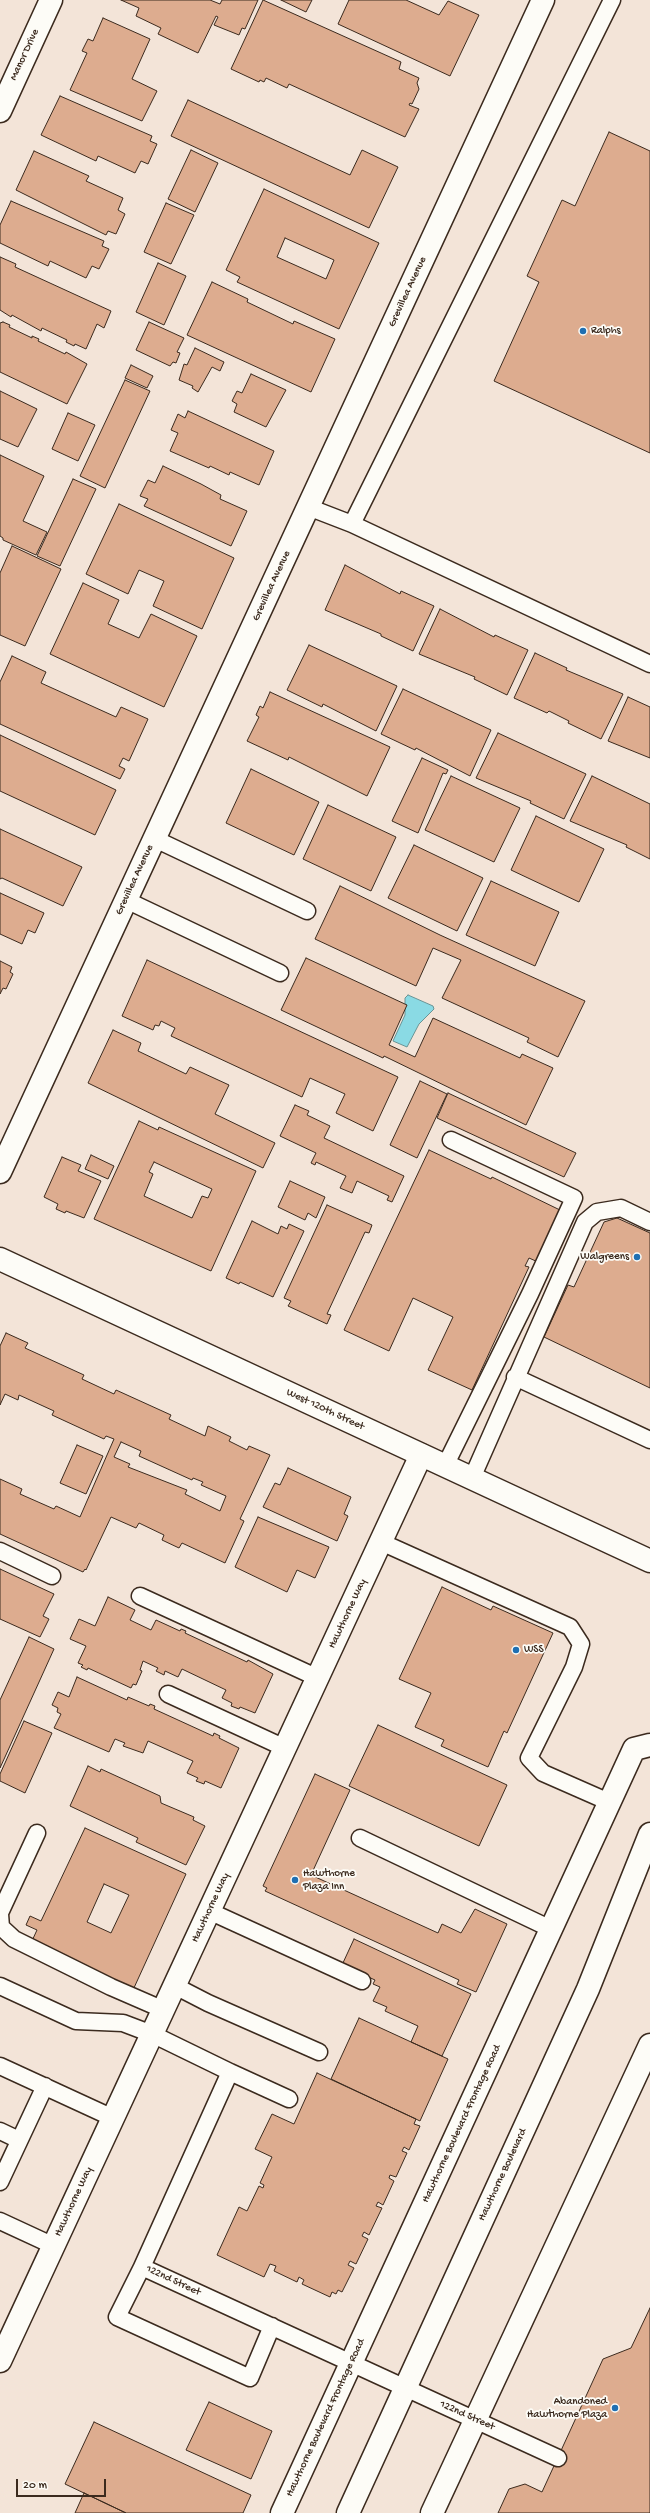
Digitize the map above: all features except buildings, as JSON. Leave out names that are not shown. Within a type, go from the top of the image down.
[{"type":"street","name":"Manor Drive","points":[[0,111],[51,0]]},
{"type":"street","name":"Grevillea Avenue","points":[[0,1172],[543,0]]},
{"type":"street","name":"West 120th Street","points":[[0,1259],[650,1561]]},
{"type":"street","name":"Hawthorne Way","points":[[0,2361],[422,1455]]},
{"type":"street","name":"Hawthorne Boulevard Frontage Road","points":[[282,2513],[634,1749],[650,1745]]},
{"type":"street","name":"Hawthorne Boulevard","points":[[348,2513],[588,1989],[650,1834]]},
{"type":"street","points":[[432,2513],[650,2045]]},
{"type":"lane","points":[[352,524],[612,0]]},
{"type":"lane","points":[[308,507],[352,524],[650,664]]},
{"type":"lane","points":[[154,839],[307,911]]},
{"type":"lane","points":[[126,900],[280,972]]},
{"type":"lane","points":[[445,1466],[530,1294],[574,1198],[451,1140]]},
{"type":"lane","points":[[472,1478],[515,1377],[586,1222],[597,1212],[621,1208],[650,1222]]},
{"type":"lane","points":[[515,1377],[650,1440]]},
{"type":"lane","points":[[381,1542],[570,1628],[581,1644],[574,1667],[529,1758],[543,1773],[609,1802]]},
{"type":"lane","points":[[0,1551],[52,1576]]},
{"type":"lane","points":[[140,1596],[318,1678]]},
{"type":"lane","points":[[168,1694],[285,1748]]},
{"type":"lane","points":[[37,1833],[0,1913],[1,1927],[14,1940],[111,1987],[164,2010]]},
{"type":"lane","points":[[360,1838],[551,1928]]},
{"type":"lane","points":[[209,1911],[362,1981]]},
{"type":"lane","points":[[0,1986],[76,2021],[123,2022],[152,2034],[289,2099]]},
{"type":"lane","points":[[175,1986],[208,2003],[319,2052]]},
{"type":"lane","points":[[0,2066],[113,2118]]},
{"type":"lane","name":"122nd Street","points":[[230,2072],[142,2267],[558,2458]]},
{"type":"lane","points":[[0,2182],[44,2086]]},
{"type":"lane","points":[[0,2131],[20,2140]]},
{"type":"lane","points":[[0,2221],[54,2246]]},
{"type":"lane","points":[[142,2267],[117,2317],[250,2378],[272,2326]]},
{"type":"water","points":[[408,995],[433,1006],[434,1009],[419,1024],[407,1047],[393,1041],[405,1015],[405,998]]},
{"type":"place","name":"Ralphs","points":[[583,331]]},
{"type":"place","name":"Walgreens","points":[[637,1257]]},
{"type":"place","name":"WSS","points":[[516,1650]]},
{"type":"place","name":"Hawthorne Plaza Inn","points":[[295,1880]]},
{"type":"place","name":"Abandoned Hawthorne Plaza","points":[[615,2408]]}]
